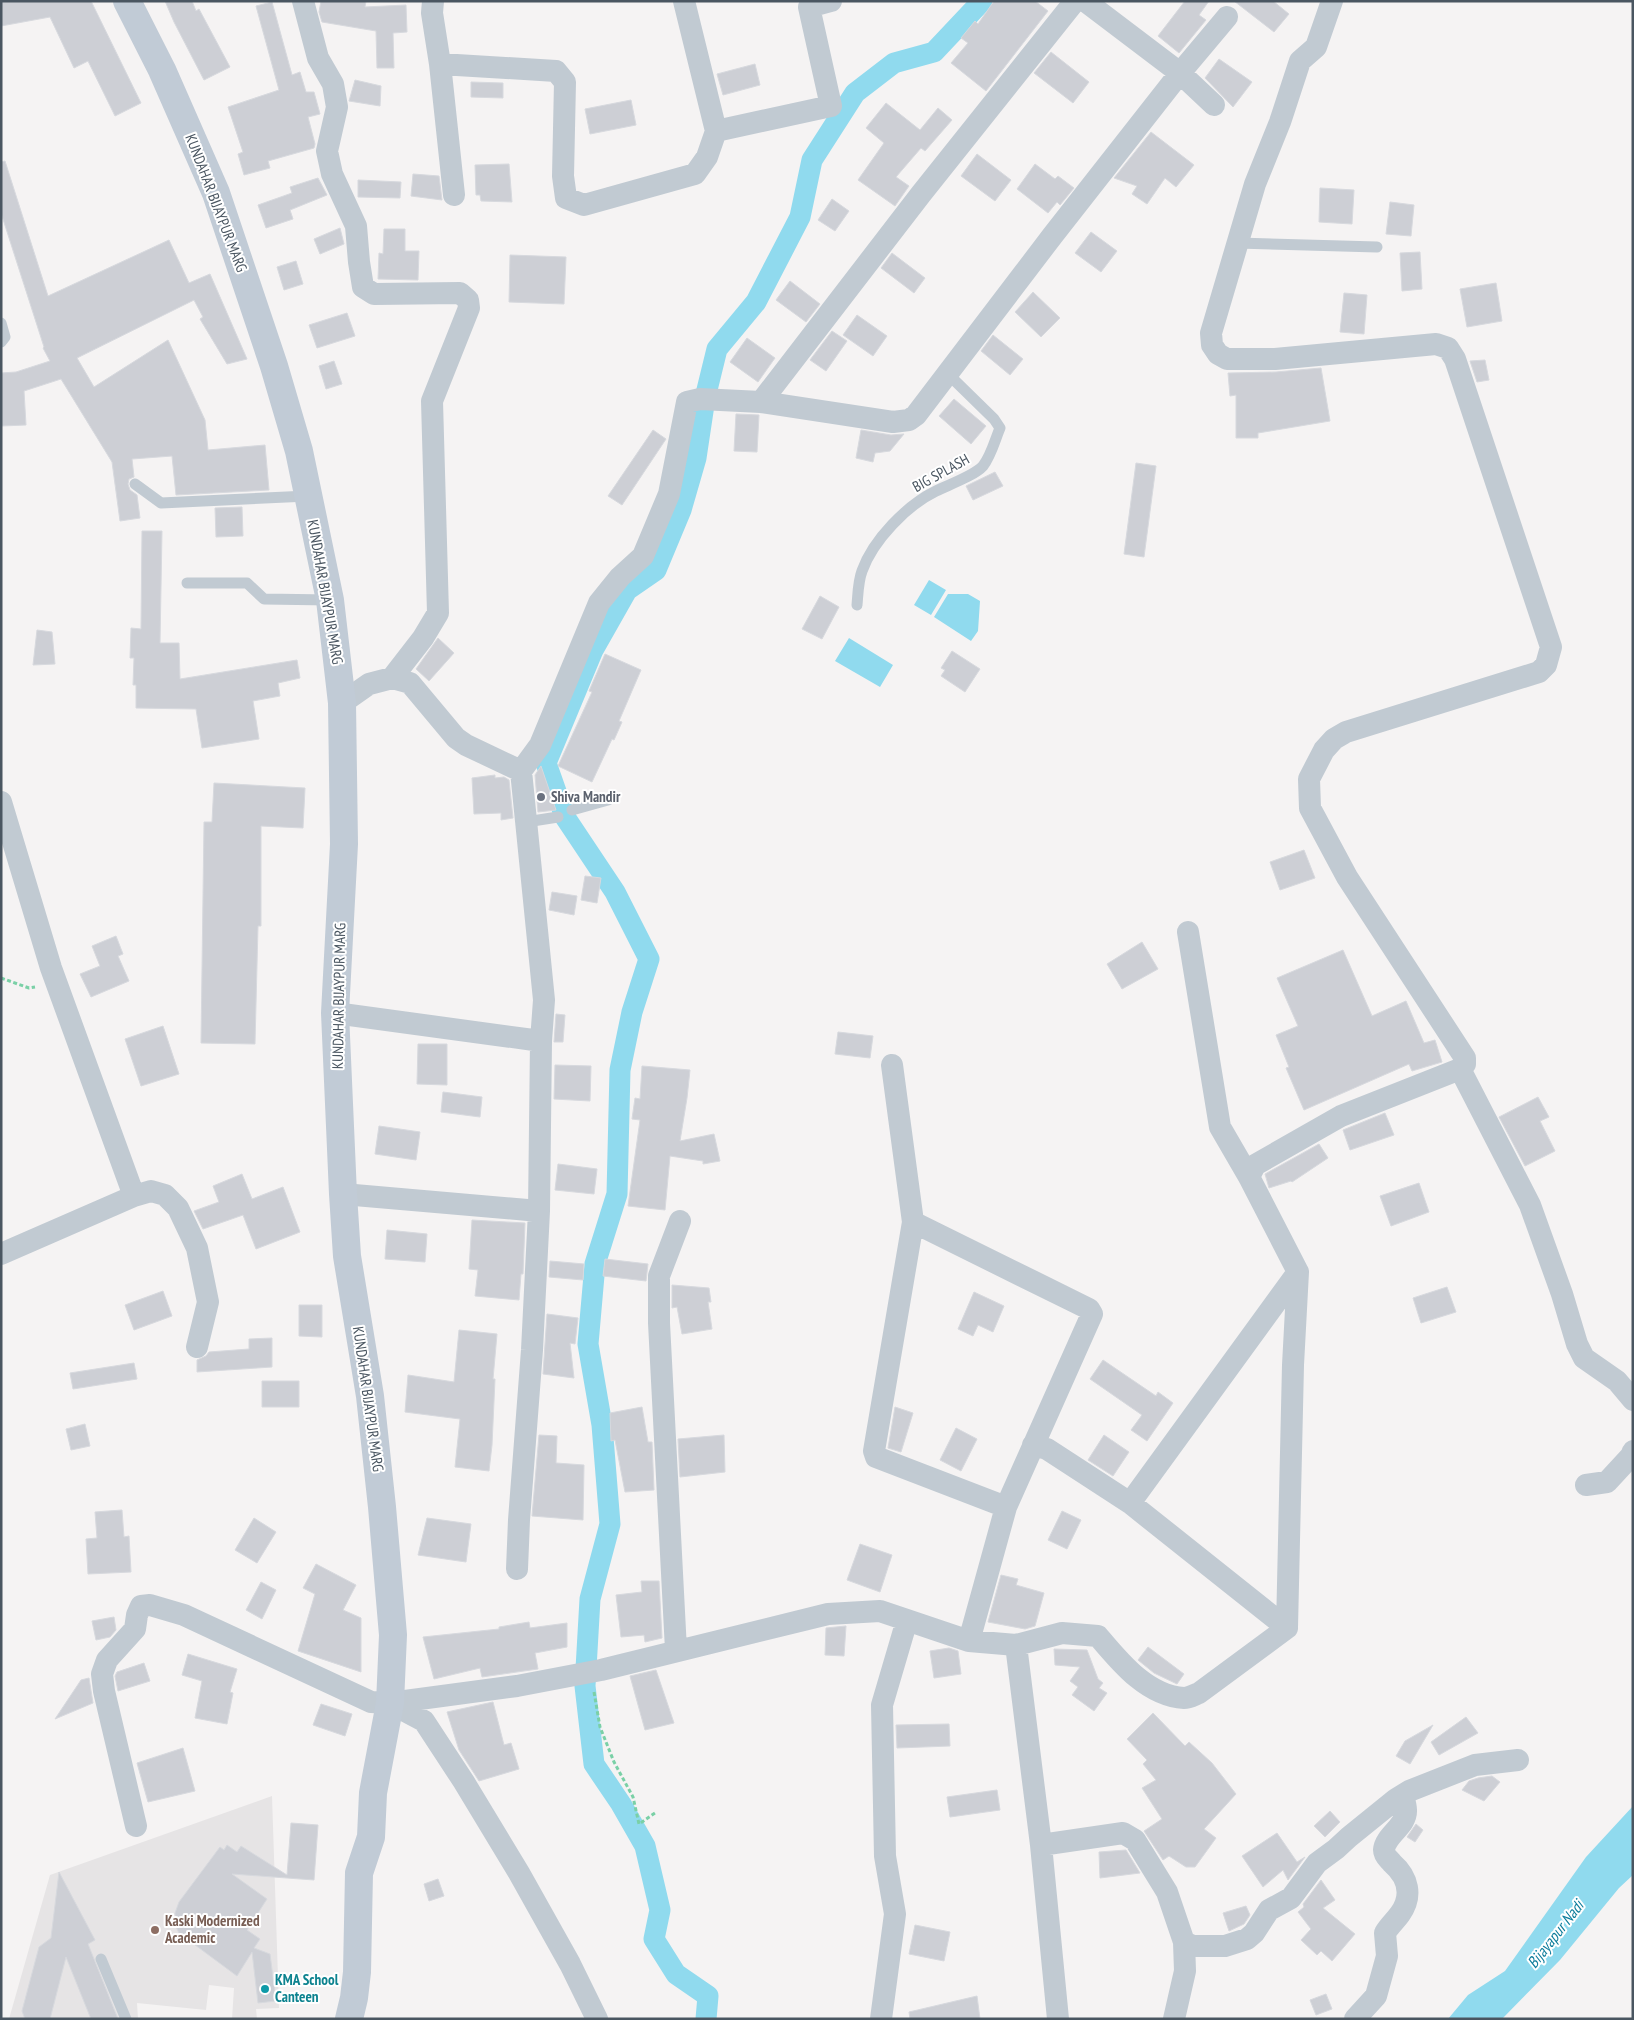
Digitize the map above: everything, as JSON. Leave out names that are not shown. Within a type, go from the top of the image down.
[{"type":"main road","name":"KUNDAHAR BIJAYPUR MARG","points":[[127,1],[162,70],[216,194],[274,366],[299,451],[330,600],[342,703],[344,844],[336,1012],[343,1194],[347,1256],[370,1396],[393,1635],[390,1703],[373,1794],[371,1837],[359,1872],[357,1972],[349,2019]]},
{"type":"street","points":[[303,1],[318,58],[333,84],[337,107],[327,151],[332,174],[356,226],[359,262],[364,287],[374,294],[460,293],[468,300],[469,308],[432,402],[438,613],[423,638],[392,678]]},
{"type":"street","points":[[433,1],[432,12],[440,64],[454,195]]},
{"type":"street","points":[[440,64],[556,71],[565,82],[563,176],[566,198],[584,205],[695,174],[707,156],[716,131],[684,1]]},
{"type":"street","points":[[716,131],[831,106],[809,7],[831,1]]},
{"type":"street","points":[[761,402],[921,194],[1075,1]]},
{"type":"street","points":[[1085,1],[1180,73],[1214,105]]},
{"type":"street","points":[[1250,1177],[1255,1165],[1340,1116],[1460,1069],[1465,1064],[1465,1058],[1347,877],[1310,808],[1309,779],[1324,750],[1334,739],[1346,732],[1540,672],[1546,665],[1551,646],[1455,358],[1448,348],[1436,344],[1275,359],[1227,359],[1218,354],[1212,345],[1211,333],[1255,184],[1280,122],[1300,61],[1316,47],[1332,1]]},
{"type":"street","points":[[517,1569],[532,1350],[539,1211],[541,1041],[544,1000],[522,770],[540,745],[599,603],[620,577],[643,556],[670,494],[687,402],[700,399],[761,402],[893,422],[909,420],[916,415],[1053,235],[1180,73],[1227,17]]},
{"type":"street","points":[[342,703],[369,684],[392,678],[410,683],[456,738],[466,745],[522,770]]},
{"type":"street","points":[[1,802],[58,987],[134,1196]]},
{"type":"street","points":[[1188,932],[1220,1128],[1250,1177],[1298,1272],[1293,1365],[1287,1628]]},
{"type":"street","points":[[336,1012],[541,1041]]},
{"type":"street","points":[[892,1065],[913,1222],[874,1451],[876,1457],[1006,1507]]},
{"type":"street","points":[[1460,1069],[1530,1205],[1562,1294],[1577,1344],[1584,1358],[1617,1381],[1633,1400]]},
{"type":"street","points":[[1,1254],[134,1196],[151,1191],[165,1195],[178,1208],[196,1248],[208,1302],[197,1347]]},
{"type":"street","points":[[343,1194],[539,1211]]},
{"type":"street","points":[[676,1650],[659,1323],[659,1276],[680,1221]]},
{"type":"street","points":[[913,1222],[1090,1309],[1092,1314],[1006,1507],[969,1641]]},
{"type":"street","points":[[1130,1503],[1298,1272]]},
{"type":"street","points":[[1033,1445],[1047,1449],[1130,1503],[1287,1628]]},
{"type":"street","points":[[1586,1485],[1607,1482],[1631,1456],[1633,1451]]},
{"type":"street","points":[[136,1826],[104,1691],[102,1674],[107,1660],[135,1629],[137,1615],[141,1606],[150,1604],[184,1615],[371,1702],[390,1703],[517,1686],[596,1671],[828,1614],[880,1611],[969,1641],[1016,1644],[1062,1633],[1098,1636],[1123,1666],[1157,1691],[1186,1698],[1199,1693],[1287,1628]]},
{"type":"street","points":[[881,2019],[895,1914],[885,1856],[882,1705],[908,1620]]},
{"type":"street","points":[[1016,1644],[1042,1845],[1058,2019]]},
{"type":"street","points":[[390,1703],[424,1721],[464,1782],[533,1898],[570,1964],[597,2019]]},
{"type":"street","points":[[1184,1942],[1193,1946],[1225,1946],[1247,1939],[1254,1933],[1269,1910],[1291,1898],[1323,1857],[1336,1849],[1355,1831],[1409,1791],[1474,1765],[1518,1760]]},
{"type":"street","points":[[1355,2019],[1376,1996],[1387,1956],[1385,1932],[1400,1914],[1405,1903],[1408,1884],[1401,1871],[1385,1856],[1384,1848],[1400,1826],[1407,1812],[1403,1795]]},
{"type":"street","points":[[1042,1845],[1123,1833],[1135,1840],[1167,1892],[1184,1942],[1185,1971],[1174,2019]]},
{"type":"lane","points":[[1237,243],[1376,247]]},
{"type":"lane","points":[[1,323],[5,337],[1,342]]},
{"type":"lane","name":"BIG SPLASH","points":[[857,605],[862,571],[870,554],[892,525],[909,508],[930,494],[982,467],[1000,428],[994,419],[948,374]]},
{"type":"lane","points":[[135,484],[161,503],[308,496]]},
{"type":"lane","points":[[187,583],[247,583],[264,599],[330,600]]},
{"type":"lane","points":[[572,810],[608,800]]},
{"type":"lane","points":[[526,822],[558,817]]},
{"type":"lane","points":[[101,1959],[126,2019]]},
{"type":"path","points":[[1,978],[30,988],[58,987]]},
{"type":"path","points":[[596,1671],[600,1727],[614,1762],[632,1797],[639,1824],[655,1812]]},
{"type":"shaded area","name":"Kaski Modernized Academic","points":[[272,1796],[279,2008],[256,2009],[257,2019],[232,2019],[234,1988],[209,1985],[206,2010],[137,2003],[138,2019],[9,2019],[50,1875]]},
{"type":"water","points":[[929,580],[946,590],[931,615],[914,605]]},
{"type":"water","points":[[948,594],[968,594],[980,601],[978,631],[971,641],[934,617]]},
{"type":"water","points":[[849,638],[893,665],[880,687],[835,661]]},
{"type":"water","name":"Bijayapur Nadi","points":[[1633,1806],[1633,1875],[1619,1888],[1560,1960],[1502,2019],[1448,2019],[1468,1995],[1505,1971],[1586,1857]]},
{"type":"building","points":[[1,1],[91,1],[141,103],[115,116],[88,61],[74,68],[50,17],[1,26]]},
{"type":"building","points":[[165,1],[192,1],[196,11],[199,9],[230,67],[204,80]]},
{"type":"building","points":[[321,1],[366,1],[365,7],[406,5],[407,32],[393,33],[394,68],[377,68],[376,31],[322,22],[319,12]]},
{"type":"building","points":[[994,1],[1035,1],[1048,11],[986,91],[951,63],[968,43],[961,38],[975,21],[978,24]]},
{"type":"building","points":[[1185,1],[1209,1],[1199,15],[1206,20],[1179,53],[1158,36]]},
{"type":"building","points":[[1234,1],[1273,1],[1289,14],[1274,32]]},
{"type":"building","points":[[272,2],[292,75],[300,72],[306,92],[314,92],[320,114],[308,117],[315,144],[314,148],[268,161],[270,168],[244,175],[238,154],[243,152],[228,107],[279,90],[256,6]]},
{"type":"building","points":[[1051,52],[1089,82],[1073,103],[1034,73]]},
{"type":"building","points":[[1219,59],[1252,82],[1233,107],[1205,78]]},
{"type":"building","points":[[755,64],[760,85],[723,95],[717,74]]},
{"type":"building","points":[[355,80],[381,86],[380,106],[349,101]]},
{"type":"building","points":[[471,82],[503,83],[503,98],[471,97]]},
{"type":"building","points":[[631,100],[636,125],[590,134],[585,109]]},
{"type":"building","points":[[886,103],[920,130],[938,108],[952,120],[925,151],[921,148],[896,177],[909,186],[895,206],[858,180],[884,143],[866,128]]},
{"type":"building","points":[[1151,132],[1194,165],[1176,187],[1165,178],[1147,204],[1132,194],[1137,186],[1114,178]]},
{"type":"building","points":[[977,154],[1011,180],[995,201],[961,176]]},
{"type":"building","points":[[5,161],[48,296],[169,240],[189,283],[210,274],[247,359],[227,364],[200,319],[203,317],[194,300],[77,358],[94,387],[168,340],[205,420],[208,450],[265,445],[269,490],[176,495],[172,456],[132,459],[134,477],[129,479],[128,484],[130,490],[137,495],[140,518],[120,521],[112,462],[61,379],[24,391],[26,425],[1,426],[1,373],[16,372],[50,361],[43,348],[1,213],[1,162]]},
{"type":"building","points":[[509,164],[512,202],[481,201],[480,195],[476,195],[475,165]]},
{"type":"building","points":[[1035,164],[1055,179],[1058,176],[1074,188],[1060,205],[1057,202],[1048,213],[1017,189]]},
{"type":"building","points":[[413,174],[439,176],[442,200],[411,196]]},
{"type":"building","points":[[318,178],[327,195],[290,210],[293,219],[266,228],[258,205],[292,193],[290,187]]},
{"type":"building","points":[[358,180],[401,182],[400,198],[358,197]]},
{"type":"building","points":[[1320,188],[1354,190],[1352,224],[1319,222]]},
{"type":"building","points":[[832,199],[849,211],[835,231],[818,220]]},
{"type":"building","points":[[1390,202],[1414,205],[1411,236],[1386,234]]},
{"type":"building","points":[[340,228],[344,244],[320,254],[314,239]]},
{"type":"building","points":[[384,229],[405,229],[405,251],[419,251],[418,280],[378,279],[379,253],[383,254]]},
{"type":"building","points":[[1091,232],[1117,251],[1101,272],[1075,253]]},
{"type":"building","points":[[1420,252],[1422,289],[1402,291],[1400,253]]},
{"type":"building","points":[[892,253],[925,278],[914,293],[881,268]]},
{"type":"building","points":[[510,255],[566,257],[564,304],[509,302]]},
{"type":"building","points":[[296,261],[303,284],[284,290],[277,267]]},
{"type":"building","points":[[790,281],[820,304],[806,322],[776,300]]},
{"type":"building","points":[[1496,283],[1502,321],[1467,327],[1460,289]]},
{"type":"building","points":[[1033,292],[1060,318],[1041,337],[1015,312]]},
{"type":"building","points":[[1344,293],[1367,295],[1364,334],[1340,332]]},
{"type":"building","points":[[347,313],[355,336],[317,348],[309,325]]},
{"type":"building","points":[[857,315],[887,336],[873,356],[843,335]]},
{"type":"building","points":[[832,331],[847,341],[826,371],[810,360]]},
{"type":"building","points":[[993,335],[1023,359],[1010,375],[981,351]]},
{"type":"building","points":[[747,338],[775,358],[758,382],[730,362]]},
{"type":"building","points":[[1485,360],[1489,380],[1477,382],[1470,361]]},
{"type":"building","points":[[334,361],[342,384],[326,389],[319,366]]},
{"type":"building","points":[[1321,368],[1330,421],[1258,433],[1258,438],[1236,438],[1236,395],[1230,396],[1228,373],[1276,372]]},
{"type":"building","points":[[954,399],[986,426],[971,444],[939,416]]},
{"type":"building","points":[[736,414],[759,415],[757,452],[734,451]]},
{"type":"building","points":[[653,430],[666,439],[622,505],[608,496]]},
{"type":"building","points":[[861,430],[891,435],[904,434],[890,451],[875,453],[873,462],[856,458]]},
{"type":"building","points":[[1136,463],[1156,466],[1144,557],[1124,554]]},
{"type":"building","points":[[995,472],[1003,486],[973,500],[966,486]]},
{"type":"building","points":[[242,507],[243,536],[216,537],[215,508]]},
{"type":"building","points":[[142,531],[162,531],[160,643],[179,643],[180,679],[297,660],[300,678],[278,683],[280,696],[253,701],[259,739],[202,748],[196,709],[136,708],[136,685],[133,685],[134,658],[130,658],[131,628],[141,629]]},
{"type":"building","points":[[820,596],[839,607],[822,639],[802,629]]},
{"type":"building","points":[[37,630],[52,632],[55,664],[33,665]]},
{"type":"building","points":[[438,638],[454,653],[429,681],[416,669]]},
{"type":"building","points":[[952,651],[980,669],[965,692],[941,676],[945,670],[941,668]]},
{"type":"building","points":[[605,654],[641,670],[619,721],[622,722],[592,782],[558,766],[592,692],[589,691]]},
{"type":"building","points":[[541,766],[556,810],[538,812],[535,775]]},
{"type":"building","points":[[495,775],[495,778],[504,777],[509,780],[513,818],[501,820],[501,813],[474,814],[472,778]]},
{"type":"building","points":[[214,783],[305,788],[303,828],[261,826],[261,926],[258,926],[255,1044],[201,1043],[204,822],[212,822]]},
{"type":"building","points":[[1304,850],[1315,878],[1280,890],[1270,862]]},
{"type":"building","points":[[585,876],[601,878],[597,903],[581,900]]},
{"type":"building","points":[[552,892],[577,896],[574,915],[549,910]]},
{"type":"building","points":[[116,936],[123,954],[118,956],[129,981],[91,997],[80,974],[100,966],[92,946]]},
{"type":"building","points":[[1142,942],[1158,969],[1122,989],[1107,964]]},
{"type":"building","points":[[1343,950],[1372,1016],[1406,1001],[1424,1043],[1435,1040],[1442,1062],[1412,1071],[1409,1064],[1304,1110],[1286,1068],[1289,1067],[1276,1035],[1298,1026],[1277,978]]},
{"type":"building","points":[[556,1014],[565,1015],[563,1042],[554,1042]]},
{"type":"building","points":[[163,1026],[179,1074],[141,1086],[125,1039]]},
{"type":"building","points":[[838,1032],[873,1036],[870,1058],[835,1054]]},
{"type":"building","points":[[418,1044],[447,1044],[447,1085],[417,1084]]},
{"type":"building","points":[[555,1065],[591,1066],[590,1101],[554,1099]]},
{"type":"building","points":[[642,1066],[690,1070],[680,1141],[714,1134],[720,1161],[703,1164],[703,1161],[670,1156],[665,1210],[628,1206],[640,1120],[632,1119],[635,1098],[640,1099]]},
{"type":"building","points":[[443,1092],[482,1097],[480,1117],[441,1112]]},
{"type":"building","points":[[1538,1097],[1549,1117],[1540,1121],[1555,1151],[1525,1166],[1499,1117]]},
{"type":"building","points":[[1385,1113],[1394,1135],[1350,1150],[1343,1130]]},
{"type":"building","points":[[379,1126],[420,1132],[416,1160],[375,1154]]},
{"type":"building","points":[[1319,1144],[1328,1158],[1292,1182],[1269,1188],[1265,1174]]},
{"type":"building","points":[[558,1164],[597,1169],[594,1194],[555,1190]]},
{"type":"building","points":[[242,1174],[252,1199],[283,1187],[300,1232],[256,1249],[243,1215],[203,1229],[194,1211],[219,1202],[213,1186]]},
{"type":"building","points":[[1419,1183],[1429,1212],[1391,1226],[1380,1196]]},
{"type":"building","points":[[472,1220],[525,1223],[523,1274],[521,1274],[519,1300],[475,1296],[478,1270],[469,1269]]},
{"type":"building","points":[[387,1230],[427,1234],[425,1262],[385,1259]]},
{"type":"building","points":[[605,1259],[648,1264],[646,1281],[603,1276]]},
{"type":"building","points":[[550,1261],[584,1264],[583,1280],[549,1277]]},
{"type":"building","points":[[672,1285],[709,1288],[711,1302],[708,1302],[712,1329],[682,1334],[677,1307],[672,1308]]},
{"type":"building","points":[[1447,1287],[1456,1312],[1421,1323],[1413,1298]]},
{"type":"building","points":[[163,1291],[172,1316],[134,1330],[125,1305]]},
{"type":"building","points":[[974,1292],[1004,1306],[993,1332],[978,1325],[973,1336],[958,1329]]},
{"type":"building","points":[[299,1305],[322,1305],[322,1337],[299,1336]]},
{"type":"building","points":[[547,1314],[578,1318],[575,1344],[570,1343],[574,1378],[543,1374]]},
{"type":"building","points":[[459,1330],[497,1334],[489,1471],[455,1467],[460,1419],[405,1412],[408,1375],[454,1382]]},
{"type":"building","points":[[272,1338],[272,1367],[197,1372],[197,1360],[206,1356],[209,1352],[249,1349],[249,1339]]},
{"type":"building","points":[[1103,1360],[1156,1396],[1158,1392],[1173,1403],[1147,1441],[1131,1430],[1142,1415],[1090,1379]]},
{"type":"building","points":[[134,1363],[137,1379],[73,1389],[70,1373]]},
{"type":"building","points":[[262,1381],[299,1381],[299,1407],[262,1407]]},
{"type":"building","points":[[642,1407],[648,1442],[652,1442],[654,1490],[625,1492],[615,1440],[611,1441],[610,1413]]},
{"type":"building","points":[[895,1407],[913,1413],[901,1452],[888,1448]]},
{"type":"building","points":[[85,1424],[90,1446],[71,1450],[66,1429]]},
{"type":"building","points":[[956,1428],[977,1439],[961,1471],[940,1460]]},
{"type":"building","points":[[539,1435],[557,1436],[556,1463],[584,1465],[583,1520],[532,1516]]},
{"type":"building","points":[[724,1435],[725,1472],[680,1477],[678,1439]]},
{"type":"building","points":[[1104,1435],[1129,1452],[1113,1476],[1088,1460]]},
{"type":"building","points":[[122,1510],[124,1537],[129,1536],[131,1572],[88,1574],[86,1539],[97,1538],[95,1512]]},
{"type":"building","points":[[1062,1511],[1081,1520],[1067,1549],[1048,1540]]},
{"type":"building","points":[[254,1518],[276,1532],[257,1563],[235,1550]]},
{"type":"building","points":[[427,1518],[471,1524],[466,1562],[418,1555]]},
{"type":"building","points":[[860,1544],[892,1555],[880,1592],[847,1580]]},
{"type":"building","points":[[316,1564],[356,1585],[343,1610],[361,1618],[361,1672],[298,1651],[315,1594],[303,1588]]},
{"type":"building","points":[[1001,1575],[1018,1579],[1016,1585],[1044,1593],[1035,1626],[1025,1629],[988,1622]]},
{"type":"building","points":[[641,1581],[659,1581],[662,1638],[645,1642],[644,1635],[621,1637],[616,1595],[642,1592]]},
{"type":"building","points":[[261,1582],[276,1590],[262,1619],[246,1610]]},
{"type":"building","points":[[114,1617],[116,1630],[110,1637],[96,1640],[92,1621]]},
{"type":"building","points":[[529,1622],[530,1628],[567,1623],[567,1647],[535,1653],[538,1669],[482,1677],[480,1668],[434,1679],[423,1637],[499,1629],[499,1627]]},
{"type":"building","points":[[846,1626],[844,1656],[825,1655],[826,1628]]},
{"type":"building","points":[[1148,1647],[1184,1674],[1177,1684],[1154,1673],[1138,1660]]},
{"type":"building","points":[[949,1648],[958,1651],[961,1674],[934,1678],[930,1651]]},
{"type":"building","points":[[1054,1649],[1087,1650],[1098,1679],[1103,1683],[1099,1688],[1107,1693],[1094,1711],[1072,1695],[1078,1687],[1070,1681],[1080,1667],[1055,1665]]},
{"type":"building","points":[[188,1654],[237,1669],[230,1692],[233,1693],[227,1724],[195,1718],[202,1681],[182,1675]]},
{"type":"building","points":[[144,1663],[150,1681],[118,1691],[115,1676],[117,1672]]},
{"type":"building","points":[[656,1670],[674,1723],[645,1730],[630,1676]]},
{"type":"building","points":[[89,1678],[93,1703],[55,1719],[81,1680]]},
{"type":"building","points":[[493,1702],[504,1745],[511,1743],[519,1769],[479,1781],[459,1750],[447,1712]]},
{"type":"building","points":[[321,1704],[352,1714],[345,1736],[313,1725]]},
{"type":"building","points":[[1153,1713],[1185,1746],[1189,1742],[1212,1763],[1236,1794],[1204,1829],[1216,1838],[1195,1867],[1186,1867],[1169,1856],[1163,1860],[1144,1831],[1162,1819],[1142,1788],[1156,1780],[1143,1764],[1147,1760],[1127,1739]]},
{"type":"building","points":[[1466,1717],[1478,1733],[1439,1755],[1431,1742]]},
{"type":"building","points":[[949,1724],[950,1746],[897,1748],[896,1725]]},
{"type":"building","points":[[1433,1725],[1410,1764],[1396,1756],[1405,1741]]},
{"type":"building","points":[[183,1748],[195,1791],[148,1802],[137,1763]]},
{"type":"building","points":[[1492,1776],[1500,1782],[1484,1801],[1462,1790],[1469,1781]]},
{"type":"building","points":[[997,1790],[1000,1810],[950,1817],[947,1797]]},
{"type":"building","points":[[1330,1811],[1340,1822],[1325,1837],[1314,1826]]},
{"type":"building","points":[[291,1823],[318,1825],[314,1880],[232,1874],[267,1899],[247,1930],[260,1939],[254,1948],[270,1954],[276,2001],[258,2003],[252,1952],[237,1976],[179,1933],[176,1927],[175,1913],[179,1902],[220,1847],[224,1850],[227,1845],[237,1852],[241,1846],[287,1875]]},
{"type":"building","points":[[1416,1824],[1423,1830],[1415,1842],[1407,1837]]},
{"type":"building","points":[[1277,1833],[1297,1862],[1305,1857],[1288,1880],[1283,1870],[1263,1887],[1242,1856]]},
{"type":"building","points":[[1126,1850],[1140,1873],[1100,1878],[1099,1852]]},
{"type":"building","points":[[59,1872],[95,1940],[88,1944],[118,2019],[91,2019],[66,1957],[50,2019],[25,2019],[22,2011],[39,1947],[51,1938]]},
{"type":"building","points":[[438,1879],[444,1896],[429,1901],[424,1884]]},
{"type":"building","points":[[1321,1880],[1335,1900],[1323,1908],[1355,1934],[1332,1961],[1321,1951],[1317,1955],[1301,1940],[1311,1929],[1298,1912],[1304,1907],[1303,1904]]},
{"type":"building","points":[[1246,1906],[1250,1915],[1244,1924],[1229,1931],[1223,1913]]},
{"type":"building","points":[[915,1925],[950,1932],[944,1961],[909,1954]]},
{"type":"building","points":[[1326,1994],[1332,2009],[1316,2015],[1310,2000]]},
{"type":"building","points":[[977,1996],[980,2019],[910,2019],[909,2012]]},
{"type":"waterway","points":[[706,2019],[708,1996],[676,1974],[654,1939],[660,1910],[645,1846],[621,1804],[594,1764],[585,1686],[590,1599],[610,1524],[602,1425],[588,1344],[595,1264],[617,1194],[620,1070],[632,1012],[649,959],[615,892],[565,817],[546,763],[593,650],[627,590],[656,570],[681,510],[696,458],[705,398],[717,349],[756,302],[800,217],[812,160],[855,93],[894,63],[934,52],[982,1]]},
{"type":"place","name":"Shiva Mandir","points":[[541,797]]},
{"type":"place","name":"Kaski Modernized Academic","points":[[155,1930]]},
{"type":"place","name":"KMA School Canteen","points":[[265,1989]]}]
